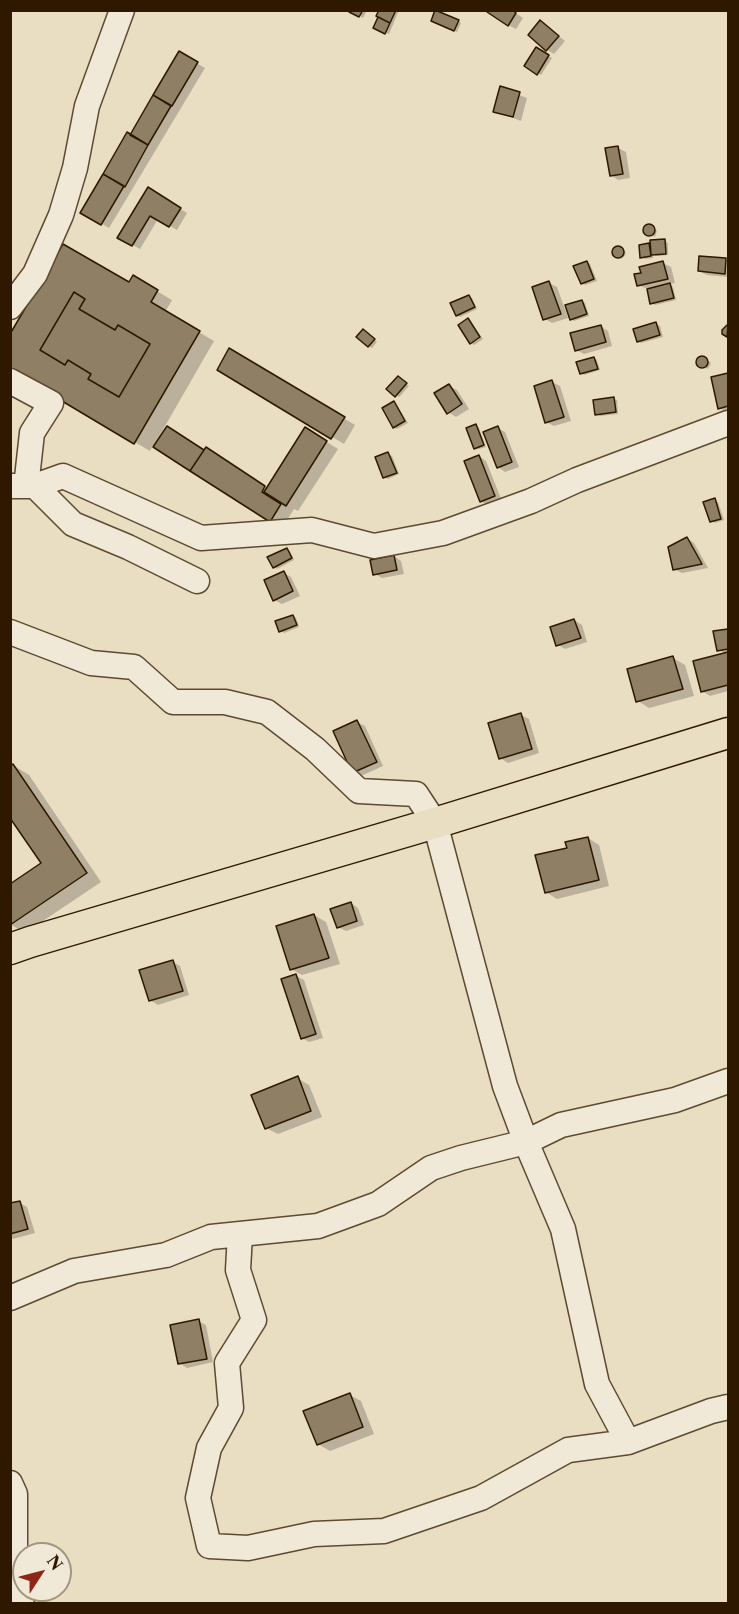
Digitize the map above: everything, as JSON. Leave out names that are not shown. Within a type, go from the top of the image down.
[{"type":"main road","points":[[10,949],[729,733]]},
{"type":"street","points":[[10,307],[34,274],[61,215],[75,168],[87,106],[122,10]]},
{"type":"street","points":[[10,381],[51,403],[32,433],[27,478],[73,524],[128,547],[197,581]]},
{"type":"street","points":[[10,486],[35,486],[63,476],[201,538],[312,530],[374,546],[443,533],[729,423]]},
{"type":"street","points":[[10,632],[91,663],[134,667],[173,702],[225,702],[267,712],[315,748],[359,791],[416,794],[435,823],[505,1086],[563,1228],[597,1384],[628,1442]]},
{"type":"street","points":[[10,1298],[74,1271],[166,1255],[211,1237],[318,1226],[378,1204],[431,1168],[526,1142],[561,1125],[675,1100],[729,1081]]},
{"type":"street","points":[[240,1234],[238,1270],[254,1320],[227,1363],[231,1408],[209,1448],[198,1498],[209,1546],[248,1548],[314,1534],[384,1531],[481,1498],[568,1450],[628,1442],[711,1411],[729,1407]]},
{"type":"street","points":[[10,1483],[15,1494],[15,1595],[22,1604]]},
{"type":"building","points":[[350,10],[363,10],[359,17],[349,12]]},
{"type":"building","points":[[379,10],[396,10],[390,23],[376,16]]},
{"type":"building","points":[[435,10],[459,20],[454,31],[431,21]]},
{"type":"building","points":[[489,10],[513,10],[516,13],[508,26],[487,12]]},
{"type":"building","points":[[378,17],[390,23],[385,34],[373,28]]},
{"type":"building","points":[[540,20],[559,36],[546,51],[528,35]]},
{"type":"building","points":[[536,47],[549,55],[537,75],[524,66]]},
{"type":"building","points":[[179,51],[198,62],[172,106],[153,95]]},
{"type":"building","points":[[500,86],[520,92],[513,117],[493,112]]},
{"type":"building","points":[[153,95],[171,106],[148,145],[130,135]]},
{"type":"building","points":[[127,132],[148,145],[125,187],[103,174]]},
{"type":"building","points":[[618,146],[623,174],[610,176],[605,148]]},
{"type":"building","points":[[103,174],[124,186],[101,225],[80,213]]},
{"type":"building","points":[[148,187],[181,208],[169,227],[150,216],[132,246],[117,238]]},
{"type":"building","points":[[651,224],[655,230],[651,236],[647,236],[643,228]]},
{"type":"building","points":[[665,239],[666,254],[651,255],[650,240]]},
{"type":"building","points":[[649,243],[651,256],[640,258],[639,245]]},
{"type":"building","points":[[63,244],[129,282],[133,275],[158,290],[151,302],[200,331],[134,444],[10,370],[10,334]],"holes":[[[74,292],[85,299],[79,309],[115,330],[118,325],[150,344],[119,397],[88,379],[91,374],[68,360],[65,365],[40,350]]]},
{"type":"building","points":[[620,246],[624,252],[620,258],[616,258],[612,250]]},
{"type":"building","points":[[699,256],[726,258],[725,274],[698,271]]},
{"type":"building","points":[[587,261],[594,279],[581,284],[573,266]]},
{"type":"building","points":[[663,261],[668,279],[637,286],[634,274],[641,273],[639,267]]},
{"type":"building","points":[[549,281],[561,314],[543,320],[532,287]]},
{"type":"building","points":[[670,283],[674,298],[650,304],[647,289]]},
{"type":"building","points":[[74,292],[85,299],[79,309],[115,330],[118,325],[150,344],[119,397],[88,379],[91,374],[68,360],[65,365],[40,350]]},
{"type":"building","points":[[469,295],[475,307],[456,316],[450,303]]},
{"type":"building","points":[[582,300],[587,314],[570,320],[565,305]]},
{"type":"building","points":[[468,318],[480,337],[470,344],[458,325]]},
{"type":"building","points":[[656,322],[660,335],[637,342],[633,329]]},
{"type":"building","points":[[601,325],[606,342],[575,351],[570,333]]},
{"type":"building","points":[[727,325],[727,337],[722,334],[722,330]]},
{"type":"building","points":[[363,329],[375,339],[368,347],[356,337]]},
{"type":"building","points":[[229,348],[345,417],[331,439],[217,370]]},
{"type":"building","points":[[704,356],[708,362],[704,368],[700,368],[696,360]]},
{"type":"building","points":[[594,357],[598,369],[580,374],[576,362]]},
{"type":"building","points":[[728,373],[728,406],[718,409],[711,377]]},
{"type":"building","points":[[398,376],[407,383],[395,397],[386,389]]},
{"type":"building","points":[[552,380],[564,417],[545,423],[534,386]]},
{"type":"building","points":[[449,384],[462,404],[447,414],[434,393]]},
{"type":"building","points":[[614,397],[616,412],[595,415],[593,400]]},
{"type":"building","points":[[394,401],[405,421],[393,428],[382,408]]},
{"type":"building","points":[[476,424],[484,445],[474,449],[466,428]]},
{"type":"building","points":[[167,426],[204,450],[190,471],[153,447]]},
{"type":"building","points":[[498,426],[512,462],[497,468],[483,432]]},
{"type":"building","points":[[305,427],[327,441],[286,506],[264,492]]},
{"type":"building","points":[[206,447],[265,486],[262,492],[281,504],[270,522],[190,471]]},
{"type":"building","points":[[388,452],[397,473],[383,478],[375,457]]},
{"type":"building","points":[[479,455],[495,496],[480,502],[464,461]]},
{"type":"building","points":[[715,498],[721,519],[710,522],[703,502]]},
{"type":"building","points":[[687,537],[702,564],[673,570],[668,547]]},
{"type":"building","points":[[287,548],[292,558],[273,568],[267,557]]},
{"type":"building","points":[[394,555],[397,570],[373,575],[370,560]]},
{"type":"building","points":[[284,571],[293,591],[273,601],[264,580]]},
{"type":"building","points":[[293,615],[297,625],[279,632],[275,621]]},
{"type":"building","points":[[574,619],[581,638],[556,646],[550,627]]},
{"type":"building","points":[[728,629],[728,649],[717,651],[713,631]]},
{"type":"building","points":[[728,652],[728,685],[701,692],[693,661]]},
{"type":"building","points":[[673,656],[683,689],[636,702],[627,669]]},
{"type":"building","points":[[521,713],[532,749],[499,759],[488,723]]},
{"type":"building","points":[[357,720],[377,762],[352,773],[333,731]]},
{"type":"building","points":[[13,764],[87,873],[10,925],[10,884],[41,863],[10,818],[10,766]]},
{"type":"building","points":[[588,837],[599,880],[545,893],[535,855],[567,848],[565,842]]},
{"type":"building","points":[[351,902],[357,921],[337,928],[330,909]]},
{"type":"building","points":[[314,914],[329,958],[290,970],[276,926]]},
{"type":"building","points":[[173,960],[183,991],[149,1001],[139,970]]},
{"type":"building","points":[[296,974],[316,1034],[301,1039],[281,979]]},
{"type":"building","points":[[298,1076],[311,1111],[265,1129],[251,1095]]},
{"type":"building","points":[[20,1201],[28,1229],[10,1234],[10,1203]]},
{"type":"building","points":[[199,1319],[207,1359],[178,1364],[170,1325]]},
{"type":"building","points":[[350,1393],[363,1427],[317,1445],[303,1411]]}]
